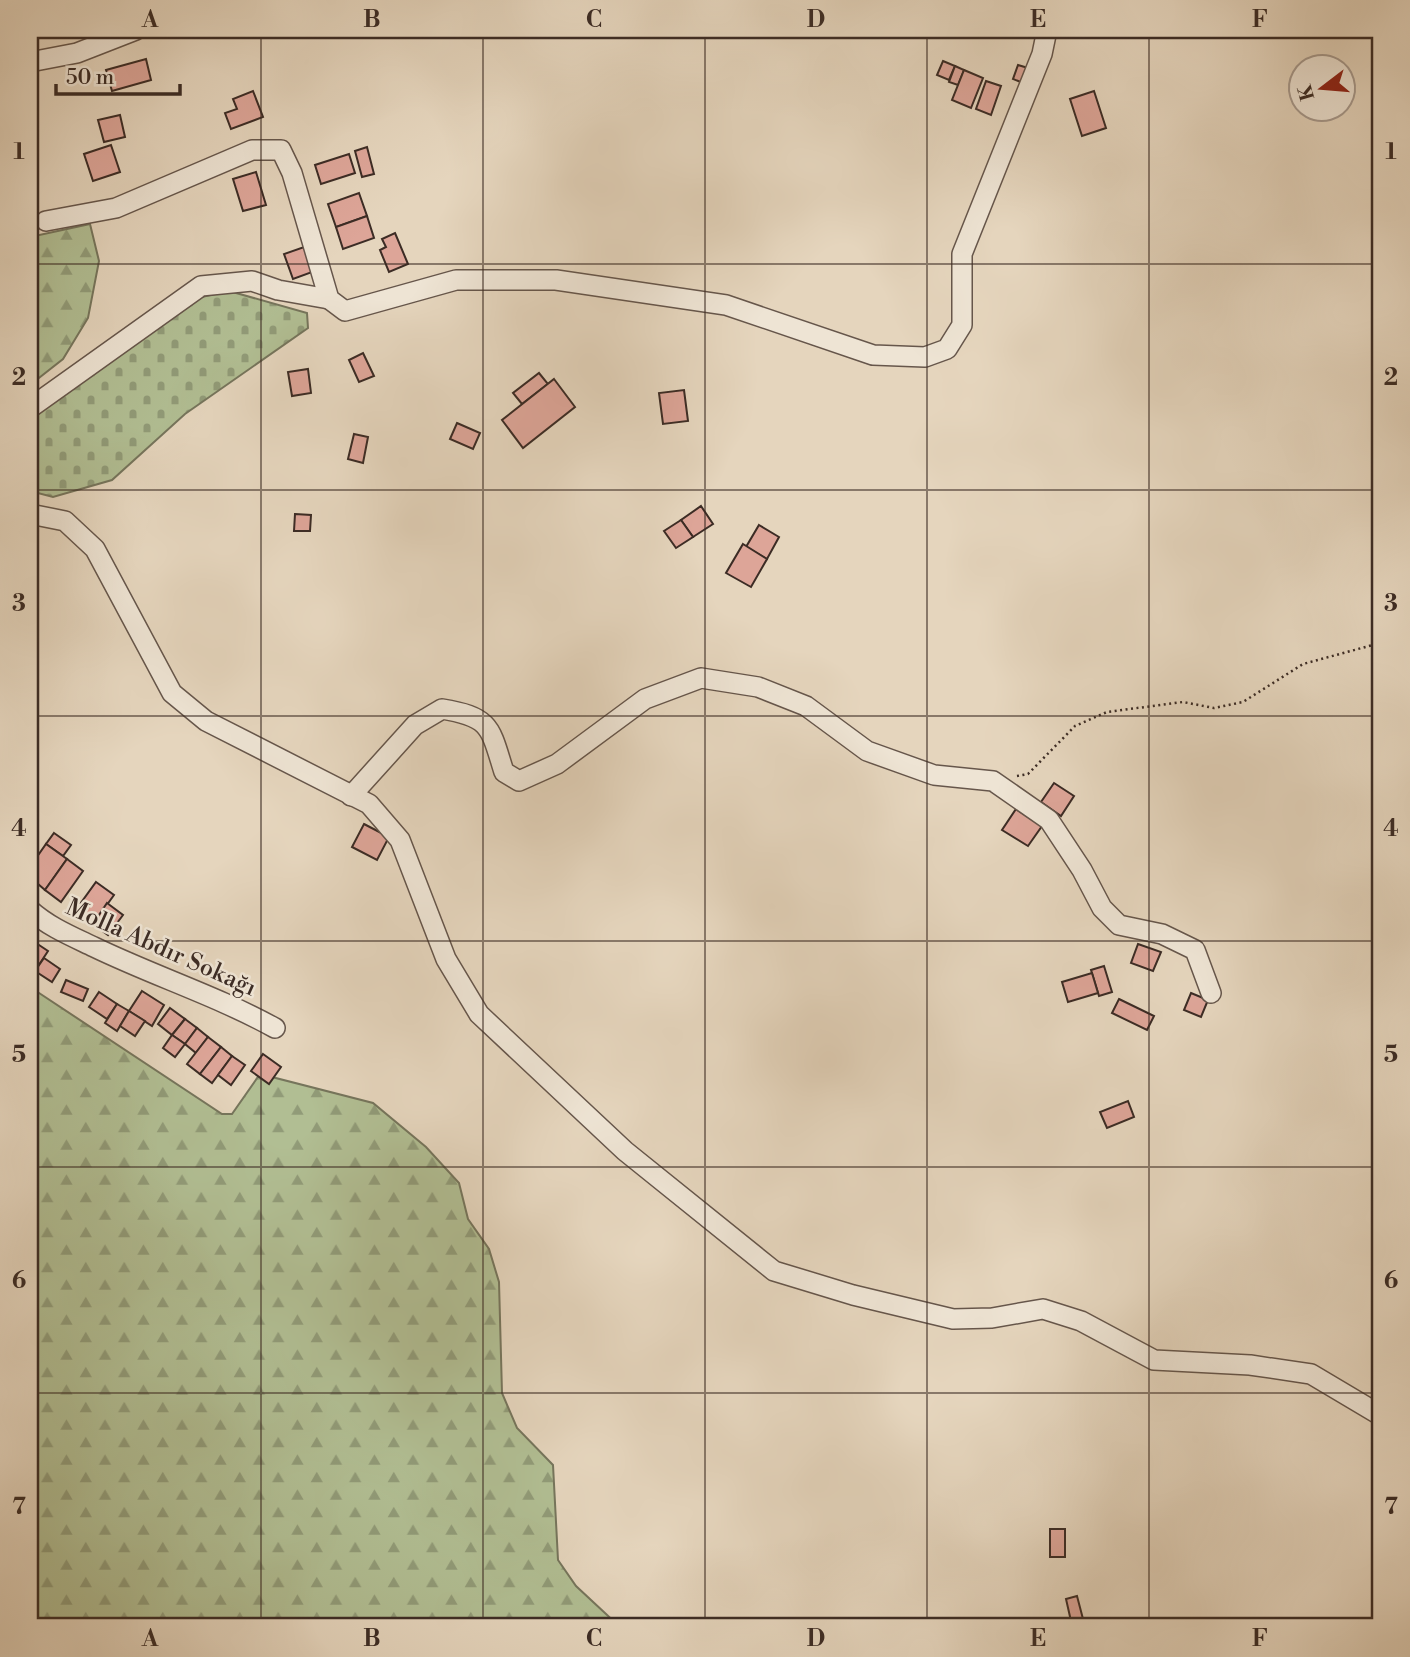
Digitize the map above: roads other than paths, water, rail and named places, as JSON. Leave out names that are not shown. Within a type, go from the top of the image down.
[{"type":"street","points":[[30,62],[77,53],[135,30]]},
{"type":"street","points":[[30,408],[201,286],[252,281],[278,290],[329,299],[345,311],[456,280],[556,281],[726,305],[873,355],[925,357],[947,349],[962,325],[962,254],[1042,54],[1047,30]]},
{"type":"street","points":[[46,221],[116,208],[252,150],[281,150],[292,173],[329,299]]},
{"type":"street","points":[[30,514],[65,521],[95,549],[172,694],[206,721],[369,804],[400,840],[446,959],[479,1014],[625,1151],[774,1270],[853,1295],[953,1319],[992,1318],[1043,1309],[1081,1321],[1154,1360],[1250,1365],[1311,1374],[1380,1415]]},
{"type":"street","points":[[351,796],[415,725],[442,709],[471,714],[490,729],[504,772],[519,781],[557,764],[645,699],[701,678],[758,687],[806,706],[867,751],[934,775],[993,781],[1049,820],[1082,870],[1102,908],[1119,925],[1162,934],[1195,950],[1211,993]]},
{"type":"street","name":"Molla Abdır Sokağı","points":[[34,918],[132,965],[243,1011],[275,1028]]}]
